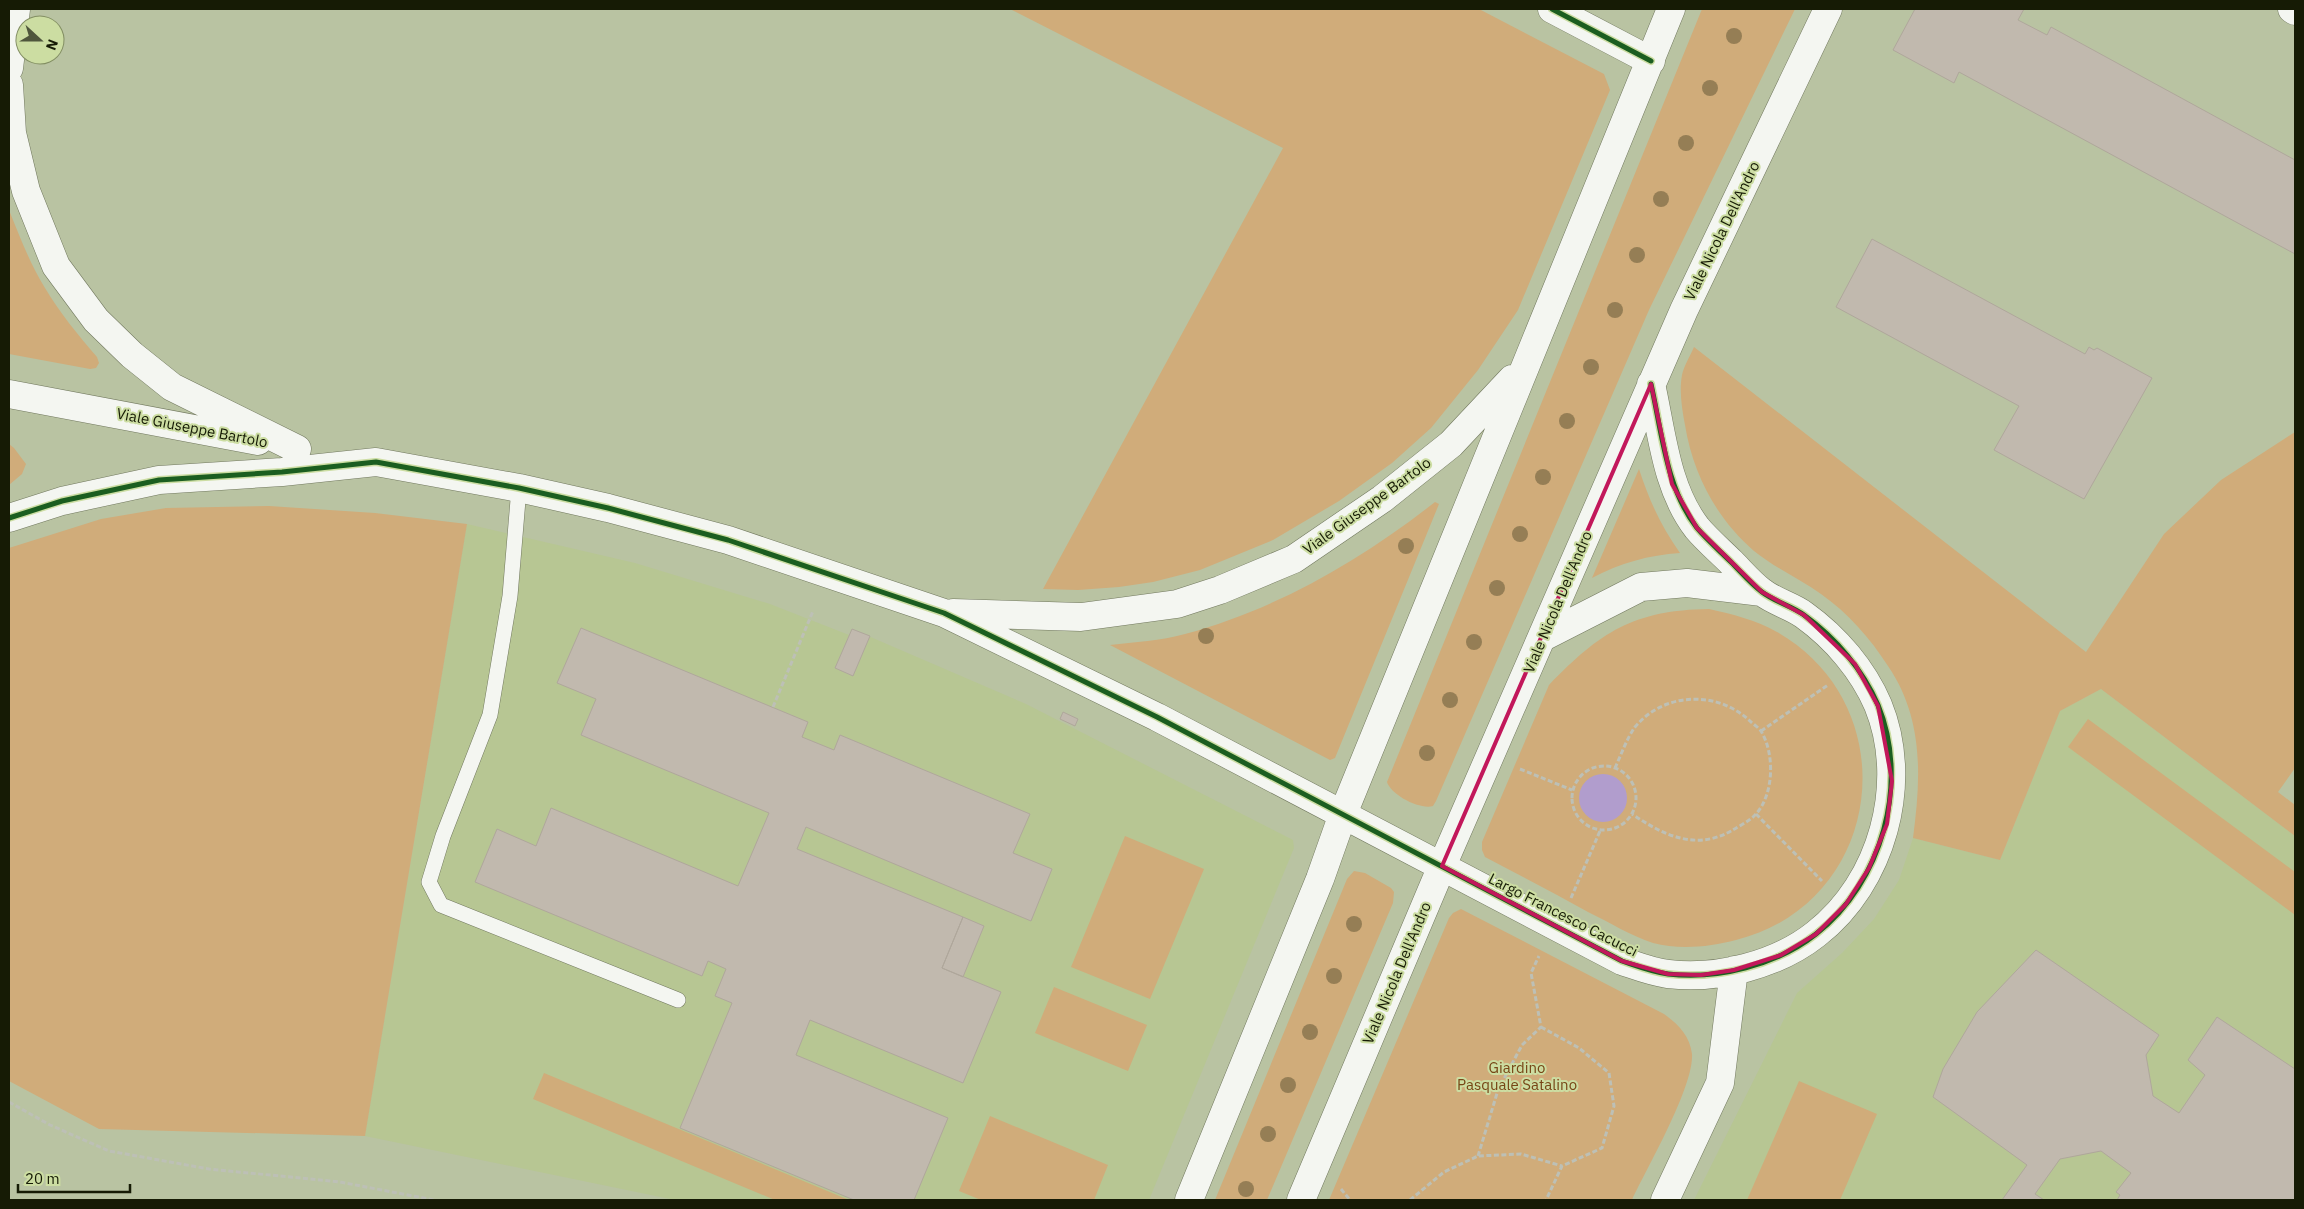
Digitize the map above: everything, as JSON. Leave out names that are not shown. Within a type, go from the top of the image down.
[{"type":"street","points":[[9,68],[16,9]]},
{"type":"street","points":[[1552,9],[1651,60]]},
{"type":"street","points":[[1189,1200],[1320,879],[1343,814],[1671,9]]},
{"type":"street","name":"Viale Nicola Dell'Andro","points":[[1301,1200],[1442,866],[1684,310],[1828,9]]},
{"type":"street","points":[[9,84],[12,133],[26,191],[56,266],[96,320],[132,355],[172,387],[298,449]]},
{"type":"street","name":"Viale Giuseppe Bartolo","points":[[9,394],[298,449],[519,488],[608,508],[728,540],[944,613],[1080,617],[1177,604],[1220,590],[1294,559],[1382,499],[1451,444],[1524,367]]},
{"type":"street","name":"Largo Francesco Cacucci","points":[[944,613],[1157,717],[1622,961],[1643,969],[1668,974],[1701,975],[1734,970],[1781,955],[1816,934],[1846,904],[1869,868],[1886,824],[1892,781],[1888,746],[1878,706],[1855,664],[1832,639],[1804,615],[1762,592],[1697,528],[1672,484],[1652,384]]},
{"type":"street","points":[[9,518],[62,501],[159,480],[282,472],[376,462]]},
{"type":"street","name":"Largo Francesco Cacucci","points":[[1543,637],[1641,587],[1687,583],[1762,592]]},
{"type":"street","points":[[1665,1200],[1720,1083],[1734,970]]},
{"type":"lane","points":[[519,488],[510,596],[490,715],[444,836],[429,882],[441,905],[678,1000]]},
{"type":"path","points":[[772,707],[813,611]]},
{"type":"path","points":[[1761,731],[1855,664]]},
{"type":"path","points":[[1615,768],[1634,728],[1650,713],[1688,698],[1705,698],[1726,704],[1744,715],[1761,731],[1768,751],[1770,773],[1768,794],[1756,814],[1722,836],[1702,840],[1677,838],[1655,830],[1632,814]]},
{"type":"path","points":[[1594,767],[1615,768],[1624,773],[1632,782],[1636,803],[1632,814],[1627,822],[1610,830],[1600,831],[1590,828],[1580,821],[1574,812],[1572,790],[1577,780],[1594,767]]},
{"type":"path","points":[[1519,769],[1572,790]]},
{"type":"path","points":[[1756,814],[1846,904]]},
{"type":"path","points":[[1568,906],[1600,831]]},
{"type":"path","points":[[1541,1027],[1531,972],[1543,947]]},
{"type":"path","points":[[1478,1156],[1498,1090],[1522,1045],[1541,1027]]},
{"type":"path","points":[[1410,1200],[1444,1172],[1478,1156],[1521,1154],[1562,1166],[1602,1148],[1614,1106],[1609,1073],[1579,1048],[1541,1027]]},
{"type":"path","points":[[9,1102],[50,1125],[109,1151],[209,1169],[340,1182],[434,1200]]},
{"type":"path","points":[[1546,1200],[1562,1166]]},
{"type":"highlighted area","points":[[1651,384],[1672,484],[1697,528],[1762,592],[1804,615],[1855,664],[1878,706],[1892,781],[1887,824],[1869,868],[1846,904],[1816,934],[1781,955],[1734,970],[1701,975],[1668,974],[1622,961],[1442,866]]},
{"type":"shaded area","points":[[467,524],[635,563],[770,604],[849,635],[852,629],[1026,704],[1293,840],[1294,848],[1149,1200],[675,1200],[365,1136]]},
{"type":"shaded area","points":[[2101,689],[2295,836],[2295,1200],[1694,1200],[1797,993],[1842,953],[1874,919],[1899,880],[1913,838],[2000,860],[2060,711]]},
{"type":"shaded area","points":[[1598,774],[1608,774],[1617,778],[1623,784],[1626,789],[1626,807],[1617,818],[1608,822],[1598,822],[1589,818],[1583,812],[1579,803],[1579,793],[1583,784],[1589,778]]},
{"type":"green space","points":[[1010,9],[1479,9],[1604,74],[1610,90],[1518,310],[1478,370],[1431,428],[1392,463],[1339,501],[1273,540],[1200,570],[1153,582],[1119,587],[1078,590],[1043,589],[1283,148]]},
{"type":"green space","points":[[1702,9],[1795,9],[1649,310],[1436,801],[1433,806],[1427,807],[1414,804],[1394,792],[1387,782]]},
{"type":"green space","points":[[9,210],[40,279],[63,315],[97,357],[99,363],[96,368],[90,369],[9,354]]},
{"type":"green space","points":[[1694,347],[2086,652],[2164,534],[2221,480],[2295,432],[2295,768],[2278,792],[2295,805],[2295,836],[2101,689],[2060,711],[2000,860],[1913,838],[1918,793],[1917,749],[1914,728],[1900,686],[1874,646],[1849,618],[1831,601],[1754,551],[1728,524],[1708,494],[1700,478],[1689,443],[1681,394],[1682,375]]},
{"type":"green space","points":[[9,444],[26,464],[22,474],[9,485]]},
{"type":"green space","points":[[1639,469],[1656,513],[1680,553],[1635,561],[1613,568],[1592,578]]},
{"type":"green space","points":[[1435,502],[1439,504],[1335,758],[1330,760],[1110,645],[1176,636],[1219,624],[1285,597],[1316,581],[1377,544]]},
{"type":"green space","points":[[269,506],[375,513],[467,524],[365,1136],[99,1129],[9,1081],[9,548],[101,519],[166,508]]},
{"type":"green space","points":[[1709,609],[1744,618],[1777,632],[1819,665],[1847,707],[1861,753],[1861,800],[1849,846],[1823,887],[1786,919],[1736,940],[1695,947],[1663,945],[1628,933],[1485,857],[1482,850],[1482,842],[1549,685],[1585,651],[1602,638],[1620,628],[1660,614],[1683,610]]},
{"type":"green space","points":[[2088,719],[2295,872],[2295,915],[2068,747]]},
{"type":"green space","points":[[1125,836],[1204,869],[1150,999],[1071,967]]},
{"type":"green space","points":[[1354,871],[1365,873],[1391,888],[1394,892],[1393,903],[1267,1200],[1215,1200],[1347,879]]},
{"type":"green space","name":"Giardino Pasquale Satalino","points":[[1461,909],[1664,1014],[1686,1036],[1692,1054],[1691,1068],[1686,1086],[1632,1200],[1329,1200],[1449,918],[1453,913]]},
{"type":"green space","points":[[1054,987],[1147,1025],[1128,1071],[1035,1033]]},
{"type":"green space","points":[[544,1073],[849,1200],[775,1200],[533,1099]]},
{"type":"green space","points":[[1799,1081],[1877,1114],[1840,1200],[1747,1200]]},
{"type":"green space","points":[[990,1116],[1108,1165],[1094,1200],[981,1200],[959,1191]]},
{"type":"building","points":[[1915,9],[2024,9],[2018,20],[2047,35],[2051,27],[2295,160],[2295,254],[1959,72],[1954,83],[1893,50]]},
{"type":"building","points":[[1872,239],[2085,354],[2089,347],[2094,350],[2097,348],[2152,378],[2084,499],[1994,450],[2019,406],[1836,307]]},
{"type":"building","points":[[581,628],[808,722],[802,737],[834,750],[840,735],[1030,814],[1013,853],[1052,869],[1031,921],[806,827],[797,849],[963,917],[942,968],[1001,992],[963,1083],[810,1020],[796,1055],[948,1118],[914,1200],[854,1200],[680,1128],[732,1003],[715,996],[726,969],[708,961],[702,976],[475,882],[497,829],[536,846],[551,808],[738,886],[769,813],[581,735],[596,699],[557,683]]},
{"type":"building","points":[[852,629],[870,636],[853,676],[835,668]]},
{"type":"building","points":[[1063,712],[1078,719],[1075,726],[1060,719]]},
{"type":"building","points":[[963,917],[984,926],[963,977],[942,968]]},
{"type":"building","points":[[2036,950],[2159,1035],[2146,1055],[2153,1096],[2179,1113],[2205,1075],[2188,1060],[2217,1017],[2295,1069],[2295,1200],[2117,1200],[2120,1195],[2116,1192],[2131,1173],[2101,1151],[2060,1159],[2035,1194],[2044,1200],[2002,1200],[2027,1165],[1933,1097],[1943,1069],[1977,1012]]},
{"type":"cycle path","points":[[1552,9],[1651,61]]},
{"type":"cycle path","points":[[9,518],[62,501],[159,480],[282,472],[376,462],[519,488],[608,508],[728,540],[944,613],[1157,717],[1622,961],[1662,973],[1706,975],[1746,968],[1783,954],[1816,934],[1839,913],[1858,888],[1873,860],[1884,830],[1890,798],[1891,767],[1887,735],[1878,705],[1865,679],[1838,644],[1804,615],[1767,595],[1754,585],[1697,528],[1678,496],[1672,478],[1666,459],[1651,384]]}]
